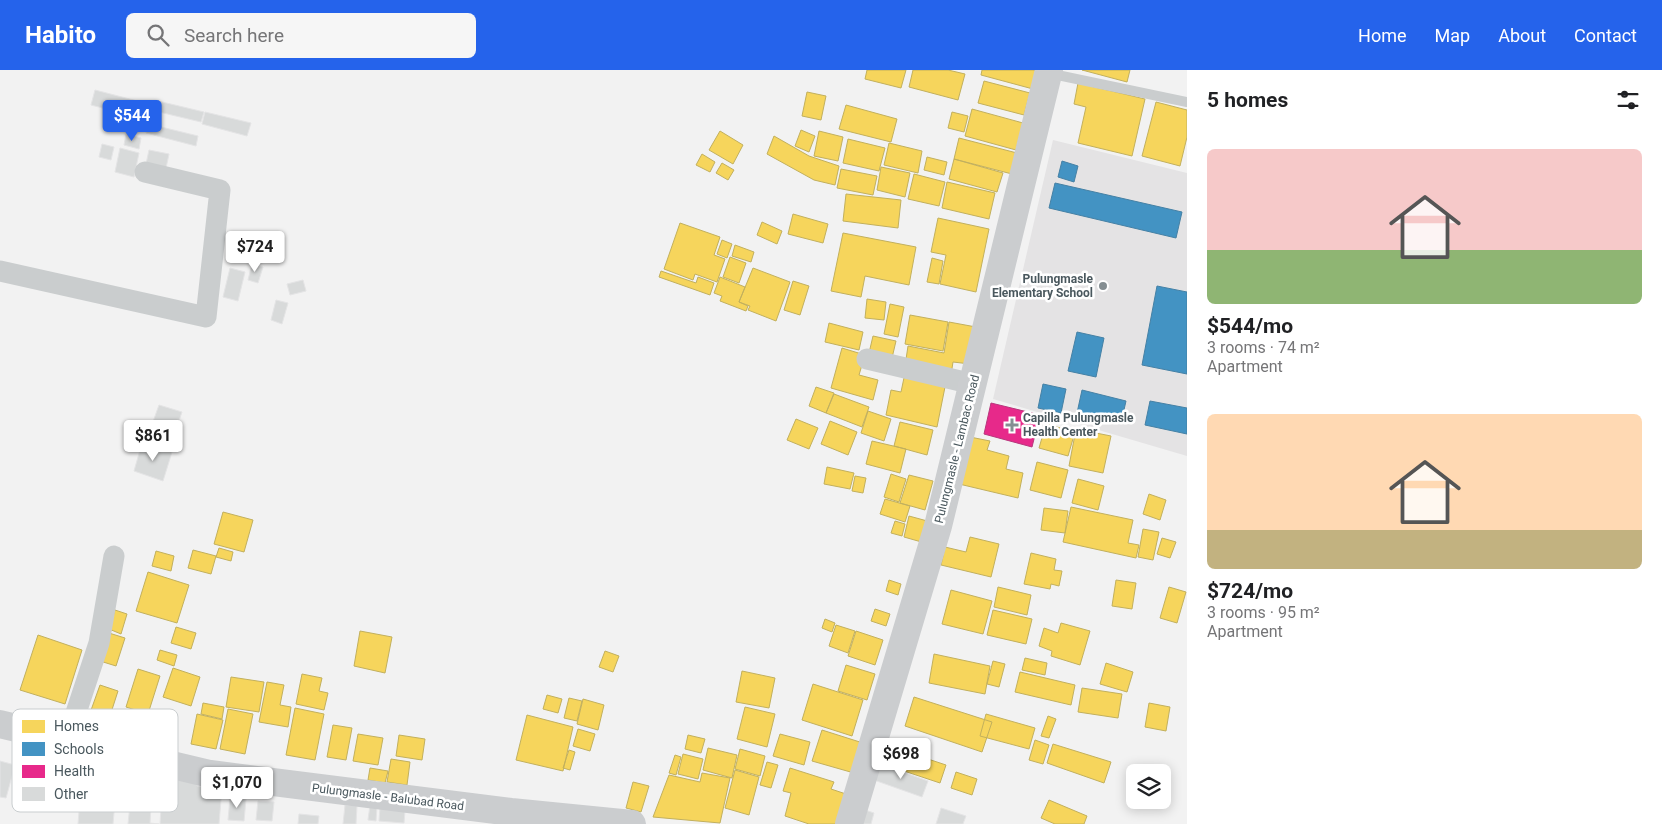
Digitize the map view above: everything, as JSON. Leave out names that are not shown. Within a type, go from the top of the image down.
[{"type":"street","name":"Pulungmasle - Lambac Road","points":[[849,824],[938,526],[1048,71]]},
{"type":"street","points":[[0,271],[206,317],[220,190],[145,172]]},
{"type":"street","points":[[867,359],[973,384]]},
{"type":"street","points":[[77,709],[99,642],[114,556]]},
{"type":"street","name":"Pulungmasle - Balubad Road","points":[[178,766],[210,774],[511,812],[632,824]]},
{"type":"lane","points":[[1048,71],[1187,102]]},
{"type":"shaded area","name":"Pulungmasle Elementary School","points":[[1053,140],[1187,173],[1187,456],[993,399]]},
{"type":"building: Homes","points":[[867,70],[906,70],[901,88],[865,79]]},
{"type":"building: Homes","points":[[913,70],[948,70],[965,74],[958,100],[909,87]]},
{"type":"building: Homes","points":[[982,70],[1037,71],[1033,89],[981,75]]},
{"type":"building: Homes","points":[[1082,70],[1130,70],[1127,82]]},
{"type":"building: Homes","points":[[984,81],[1030,93],[1024,115],[978,103]]},
{"type":"building: Homes","points":[[1078,83],[1145,99],[1132,156],[1078,143],[1086,107],[1074,104]]},
{"type":"building: Homes","points":[[807,92],[826,96],[821,120],[802,116]]},
{"type":"building: Homes","points":[[1156,102],[1187,110],[1187,137],[1180,166],[1142,156]]},
{"type":"building: Homes","points":[[846,105],[897,119],[891,142],[839,129]]},
{"type":"building: Homes","points":[[972,109],[1023,123],[1016,150],[965,136]]},
{"type":"building: Homes","points":[[952,112],[968,116],[964,132],[948,128]]},
{"type":"building: Homes","points":[[801,130],[815,136],[809,152],[795,146]]},
{"type":"building: Homes","points":[[720,131],[743,145],[733,164],[709,150]]},
{"type":"building: Homes","points":[[819,131],[843,137],[838,161],[814,156]]},
{"type":"building: Homes","points":[[774,136],[809,156],[839,166],[835,185],[814,180],[767,154]]},
{"type":"building: Homes","points":[[959,138],[1017,153],[1012,174],[954,159]]},
{"type":"building: Homes","points":[[848,139],[885,148],[879,171],[843,163]]},
{"type":"building: Homes","points":[[889,143],[922,151],[918,173],[884,165]]},
{"type":"building: Homes","points":[[702,154],[715,162],[710,172],[696,165]]},
{"type":"building: Homes","points":[[927,157],[947,162],[944,175],[924,170]]},
{"type":"building: Homes","points":[[954,159],[1003,173],[997,192],[949,179]]},
{"type":"building: Homes","points":[[722,163],[734,170],[728,180],[716,173]]},
{"type":"building: Homes","points":[[881,167],[910,173],[905,197],[877,190]]},
{"type":"building: Homes","points":[[841,169],[877,176],[873,195],[837,188]]},
{"type":"building: Homes","points":[[914,174],[945,182],[939,206],[908,199]]},
{"type":"building: Homes","points":[[947,182],[995,193],[989,219],[942,208]]},
{"type":"building: Homes","points":[[846,194],[901,200],[898,228],[843,221]]},
{"type":"building: Homes","points":[[793,214],[828,224],[823,243],[788,234]]},
{"type":"building: Homes","points":[[938,218],[989,229],[976,292],[940,284],[946,255],[931,252]]},
{"type":"building: Homes","points":[[762,222],[782,231],[777,244],[757,235]]},
{"type":"building: Homes","points":[[680,223],[720,237],[714,255],[725,259],[717,282],[695,274],[693,280],[664,269]]},
{"type":"building: Homes","points":[[843,233],[916,247],[909,285],[865,276],[861,297],[831,291]]},
{"type":"building: Homes","points":[[722,240],[732,244],[727,258],[717,254]]},
{"type":"building: Homes","points":[[735,245],[754,252],[751,262],[732,256]]},
{"type":"building: Homes","points":[[730,257],[746,263],[739,283],[723,277]]},
{"type":"building: Homes","points":[[932,258],[943,261],[939,284],[927,282]]},
{"type":"building: Homes","points":[[753,268],[790,282],[776,321],[748,310],[750,306],[739,302]]},
{"type":"building: Homes","points":[[661,271],[696,283],[698,277],[714,283],[710,295],[659,277]]},
{"type":"building: Homes","points":[[720,277],[745,287],[739,302],[748,306],[746,311],[720,301],[722,296],[714,293]]},
{"type":"building: Homes","points":[[793,281],[809,286],[800,315],[784,310]]},
{"type":"building: Homes","points":[[867,299],[886,302],[884,320],[865,318]]},
{"type":"building: Homes","points":[[890,304],[904,307],[898,337],[884,334]]},
{"type":"building: Homes","points":[[910,315],[948,322],[943,351],[905,344]]},
{"type":"building: Homes","points":[[949,322],[976,327],[970,364],[953,362],[951,375],[905,366],[908,346],[944,353]]},
{"type":"building: Homes","points":[[829,323],[863,332],[859,350],[825,342]]},
{"type":"building: Homes","points":[[873,336],[896,341],[892,358],[869,353]]},
{"type":"building: Homes","points":[[842,348],[865,355],[859,375],[878,380],[873,400],[831,388]]},
{"type":"building: Homes","points":[[905,373],[946,382],[937,427],[886,415],[891,390],[901,392]]},
{"type":"building: Homes","points":[[816,387],[834,393],[826,413],[809,406]]},
{"type":"building: Homes","points":[[834,394],[869,407],[862,427],[826,413]]},
{"type":"building: Homes","points":[[868,411],[891,419],[884,441],[861,433]]},
{"type":"building: Homes","points":[[796,419],[818,428],[809,449],[787,440]]},
{"type":"building: Homes","points":[[830,421],[857,432],[848,455],[821,444]]},
{"type":"building: Homes","points":[[900,422],[933,430],[927,455],[894,446]]},
{"type":"building: Homes","points":[[1046,424],[1075,432],[1068,456],[1039,448]]},
{"type":"building: Homes","points":[[1076,429],[1111,436],[1103,473],[1069,466]]},
{"type":"building: Homes","points":[[970,437],[990,441],[987,450],[1009,456],[1006,469],[1023,473],[1018,498],[959,484]]},
{"type":"building: Homes","points":[[872,441],[906,449],[900,473],[866,464]]},
{"type":"building: Homes","points":[[1037,462],[1068,470],[1061,498],[1030,490]]},
{"type":"building: Homes","points":[[827,467],[854,473],[850,489],[824,484]]},
{"type":"building: Homes","points":[[891,474],[906,479],[899,502],[884,497]]},
{"type":"building: Homes","points":[[909,475],[933,481],[925,510],[900,503]]},
{"type":"building: Homes","points":[[855,476],[866,478],[863,493],[852,491]]},
{"type":"building: Homes","points":[[1078,479],[1104,486],[1098,510],[1072,503]]},
{"type":"building: Homes","points":[[1149,494],[1166,500],[1160,520],[1143,514]]},
{"type":"building: Homes","points":[[885,499],[910,506],[905,522],[880,514]]},
{"type":"building: Homes","points":[[1071,507],[1133,520],[1128,543],[1139,545],[1136,558],[1063,542]]},
{"type":"building: Homes","points":[[1044,508],[1068,511],[1065,533],[1041,530]]},
{"type":"building: Homes","points":[[223,512],[253,520],[244,552],[214,544]]},
{"type":"building: Homes","points":[[909,516],[931,522],[925,543],[904,537]]},
{"type":"building: Homes","points":[[895,521],[905,524],[902,536],[891,533]]},
{"type":"building: Homes","points":[[1143,529],[1159,532],[1153,560],[1138,557]]},
{"type":"building: Homes","points":[[970,537],[999,544],[991,577],[941,565],[945,547],[966,552]]},
{"type":"building: Homes","points":[[1162,538],[1176,542],[1170,558],[1157,554]]},
{"type":"building: Homes","points":[[219,548],[233,552],[231,561],[216,557]]},
{"type":"building: Homes","points":[[193,550],[216,556],[211,574],[188,568]]},
{"type":"building: Homes","points":[[156,551],[174,556],[171,571],[152,566]]},
{"type":"building: Homes","points":[[1031,553],[1056,559],[1054,570],[1062,571],[1059,586],[1051,584],[1050,589],[1024,584]]},
{"type":"building: Homes","points":[[148,572],[189,585],[177,623],[136,611]]},
{"type":"building: Homes","points":[[889,580],[901,584],[898,595],[886,591]]},
{"type":"building: Homes","points":[[1116,580],[1136,583],[1132,609],[1112,606]]},
{"type":"building: Homes","points":[[998,587],[1031,595],[1027,615],[994,607]]},
{"type":"building: Homes","points":[[1169,587],[1186,592],[1177,623],[1160,618]]},
{"type":"building: Homes","points":[[951,590],[992,601],[983,634],[942,624]]},
{"type":"building: Homes","points":[[875,609],[890,614],[886,626],[871,621]]},
{"type":"building: Homes","points":[[115,610],[127,614],[121,634],[109,629]]},
{"type":"building: Homes","points":[[993,610],[1032,619],[1026,644],[987,635]]},
{"type":"building: Homes","points":[[825,619],[835,623],[832,632],[822,628]]},
{"type":"building: Homes","points":[[1061,623],[1090,631],[1080,665],[1051,656],[1052,651],[1039,646],[1044,628],[1058,633]]},
{"type":"building: Homes","points":[[836,625],[855,631],[848,653],[829,646]]},
{"type":"building: Homes","points":[[176,627],[196,633],[191,649],[171,643]]},
{"type":"building: Homes","points":[[360,631],[392,637],[385,673],[354,666]]},
{"type":"building: Homes","points":[[856,631],[883,640],[875,665],[848,656]]},
{"type":"building: Homes","points":[[109,633],[125,638],[116,666],[100,661]]},
{"type":"building: Homes","points":[[38,635],[82,650],[65,704],[20,690]]},
{"type":"building: Homes","points":[[160,650],[177,655],[174,666],[157,660]]},
{"type":"building: Homes","points":[[605,651],[619,656],[613,672],[599,667]]},
{"type":"building: Homes","points":[[934,654],[990,666],[985,694],[929,683]]},
{"type":"building: Homes","points":[[1025,658],[1047,663],[1045,675],[1022,670]]},
{"type":"building: Homes","points":[[993,661],[1005,664],[999,687],[987,684]]},
{"type":"building: Homes","points":[[1106,663],[1133,672],[1127,692],[1100,684]]},
{"type":"building: Homes","points":[[846,665],[875,674],[867,700],[838,691]]},
{"type":"building: Homes","points":[[173,668],[200,677],[191,706],[163,697]]},
{"type":"building: Homes","points":[[138,669],[160,676],[150,709],[126,707]]},
{"type":"building: Homes","points":[[742,671],[775,678],[769,708],[736,702]]},
{"type":"building: Homes","points":[[1020,672],[1075,685],[1071,705],[1015,692]]},
{"type":"building: Homes","points":[[302,674],[322,678],[319,691],[328,693],[324,710],[296,704]]},
{"type":"building: Homes","points":[[231,677],[264,682],[259,712],[226,707]]},
{"type":"building: Homes","points":[[267,682],[284,685],[280,705],[291,707],[288,727],[259,722]]},
{"type":"building: Homes","points":[[813,684],[863,700],[852,736],[802,720]]},
{"type":"building: Homes","points":[[100,685],[118,691],[112,709],[91,709]]},
{"type":"building: Homes","points":[[1082,688],[1122,694],[1118,718],[1078,712]]},
{"type":"building: Homes","points":[[547,695],[562,699],[558,713],[543,709]]},
{"type":"building: Homes","points":[[914,697],[992,722],[982,752],[905,726]]},
{"type":"building: Homes","points":[[569,698],[582,701],[577,721],[564,718]]},
{"type":"building: Homes","points":[[583,699],[604,705],[598,730],[577,724]]},
{"type":"building: Homes","points":[[203,703],[224,707],[222,719],[201,714]]},
{"type":"building: Homes","points":[[1149,703],[1170,707],[1166,731],[1145,727]]},
{"type":"building: Homes","points":[[745,707],[775,714],[767,747],[737,739]]},
{"type":"building: Homes","points":[[295,708],[324,714],[315,760],[286,755]]},
{"type":"building: Homes","points":[[228,709],[253,714],[245,754],[220,749]]},
{"type":"building: Homes","points":[[197,714],[223,720],[216,749],[191,744]]},
{"type":"building: Homes","points":[[986,714],[1035,728],[1029,749],[980,736]]},
{"type":"building: Homes","points":[[527,715],[573,727],[563,771],[516,760]]},
{"type":"building: Homes","points":[[1048,716],[1056,719],[1049,738],[1041,736]]},
{"type":"building: Homes","points":[[333,725],[352,728],[346,760],[327,757]]},
{"type":"building: Homes","points":[[578,729],[595,734],[590,751],[573,746]]},
{"type":"building: Homes","points":[[822,730],[863,743],[854,773],[812,761]]},
{"type":"building: Homes","points":[[358,734],[383,738],[378,765],[353,761]]},
{"type":"building: Homes","points":[[780,734],[810,742],[804,765],[773,756]]},
{"type":"building: Homes","points":[[399,735],[425,739],[422,760],[396,756]]},
{"type":"building: Homes","points":[[688,735],[705,739],[701,753],[685,749]]},
{"type":"building: Homes","points":[[1035,740],[1049,745],[1043,764],[1029,760]]},
{"type":"building: Homes","points":[[1053,744],[1111,762],[1104,783],[1047,763]]},
{"type":"building: Homes","points":[[886,745],[946,765],[940,783],[880,763]]},
{"type":"building: Homes","points":[[708,748],[737,755],[732,778],[703,770]]},
{"type":"building: Homes","points":[[740,749],[765,756],[760,776],[735,769]]},
{"type":"building: Homes","points":[[569,750],[575,752],[570,770],[563,768]]},
{"type":"building: Homes","points":[[683,754],[703,759],[698,779],[678,774]]},
{"type":"building: Homes","points":[[675,755],[681,757],[676,775],[669,773]]},
{"type":"building: Homes","points":[[391,759],[410,762],[407,785],[387,782]]},
{"type":"building: Homes","points":[[767,762],[778,765],[771,788],[760,785]]},
{"type":"building: Homes","points":[[370,768],[388,771],[385,783],[368,780]]},
{"type":"building: Homes","points":[[790,768],[834,782],[831,789],[846,794],[836,824],[809,824],[785,816],[791,793],[783,791]]},
{"type":"building: Homes","points":[[735,770],[759,777],[749,815],[725,808]]},
{"type":"building: Homes","points":[[956,772],[977,779],[972,795],[951,788]]},
{"type":"building: Homes","points":[[702,773],[730,778],[720,823],[653,817],[669,775],[700,782]]},
{"type":"building: Homes","points":[[633,782],[649,786],[641,812],[626,808]]},
{"type":"building: Homes","points":[[1049,800],[1087,816],[1084,824],[1055,824],[1041,818]]},
{"type":"building: Schools","points":[[1062,161],[1078,166],[1074,182],[1058,177]]},
{"type":"building: Schools","points":[[1055,183],[1182,212],[1176,238],[1049,208]]},
{"type":"building: Schools","points":[[1157,286],[1187,292],[1187,374],[1142,365]]},
{"type":"building: Schools","points":[[1077,332],[1104,338],[1096,377],[1068,371]]},
{"type":"building: Schools","points":[[1043,384],[1066,389],[1061,413],[1038,408]]},
{"type":"building: Schools","points":[[1082,390],[1126,401],[1121,423],[1077,413]]},
{"type":"building: Schools","points":[[1150,401],[1187,408],[1187,434],[1145,425]]},
{"type":"building: Health","name":"Capilla Pulungmasle Health Center","points":[[991,403],[1040,415],[1032,447],[984,434]]},
{"type":"building: Other","points":[[95,90],[145,103],[141,118],[91,105]]},
{"type":"building: Other","points":[[158,101],[204,112],[201,122],[155,111]]},
{"type":"building: Other","points":[[205,112],[251,123],[247,136],[202,124]]},
{"type":"building: Other","points":[[149,124],[198,136],[196,146],[146,133]]},
{"type":"building: Other","points":[[126,134],[141,138],[139,149],[124,145]]},
{"type":"building: Other","points":[[102,144],[114,147],[111,160],[99,157]]},
{"type":"building: Other","points":[[120,148],[139,153],[134,177],[115,172]]},
{"type":"building: Other","points":[[149,150],[169,154],[166,168],[146,164]]},
{"type":"building: Other","points":[[252,264],[263,267],[258,283],[248,280]]},
{"type":"building: Other","points":[[230,268],[245,272],[238,301],[223,297]]},
{"type":"building: Other","points":[[303,280],[306,291],[290,295],[287,284]]},
{"type":"building: Other","points":[[276,300],[288,303],[282,324],[271,320]]},
{"type":"building: Other","points":[[159,405],[182,412],[173,438],[150,430]]},
{"type":"building: Other","points":[[142,443],[172,452],[163,481],[134,471]]},
{"type":"building: Other","points":[[0,761],[12,764],[12,776],[6,798],[0,797]]},
{"type":"building: Other","points":[[880,764],[928,781],[922,797],[874,780]]},
{"type":"building: Other","points":[[178,775],[198,776],[197,786],[222,788],[219,824],[160,824],[161,812],[178,812]]},
{"type":"building: Other","points":[[230,798],[246,799],[244,821],[228,820]]},
{"type":"building: Other","points":[[258,801],[274,802],[272,821],[256,820]]},
{"type":"building: Other","points":[[345,805],[357,806],[356,824],[343,824]]},
{"type":"building: Other","points":[[370,805],[377,806],[376,821],[368,820]]},
{"type":"building: Other","points":[[380,808],[405,810],[404,823],[379,821]]},
{"type":"building: Other","points":[[941,808],[966,816],[963,824],[936,824]]},
{"type":"building: Other","points":[[862,809],[874,813],[871,824],[858,824]]},
{"type":"building: Other","points":[[79,812],[114,812],[113,824],[78,824]]},
{"type":"building: Other","points":[[129,812],[151,812],[150,823],[159,824],[128,824]]},
{"type":"building: Other","points":[[299,814],[319,816],[318,824],[298,824]]},
{"type":"place","name":"Pulungmasle Elementary School","points":[[1103,286]]},
{"type":"place","name":"Capilla Pulungmasle Health Center","points":[[1012,425]]}]
